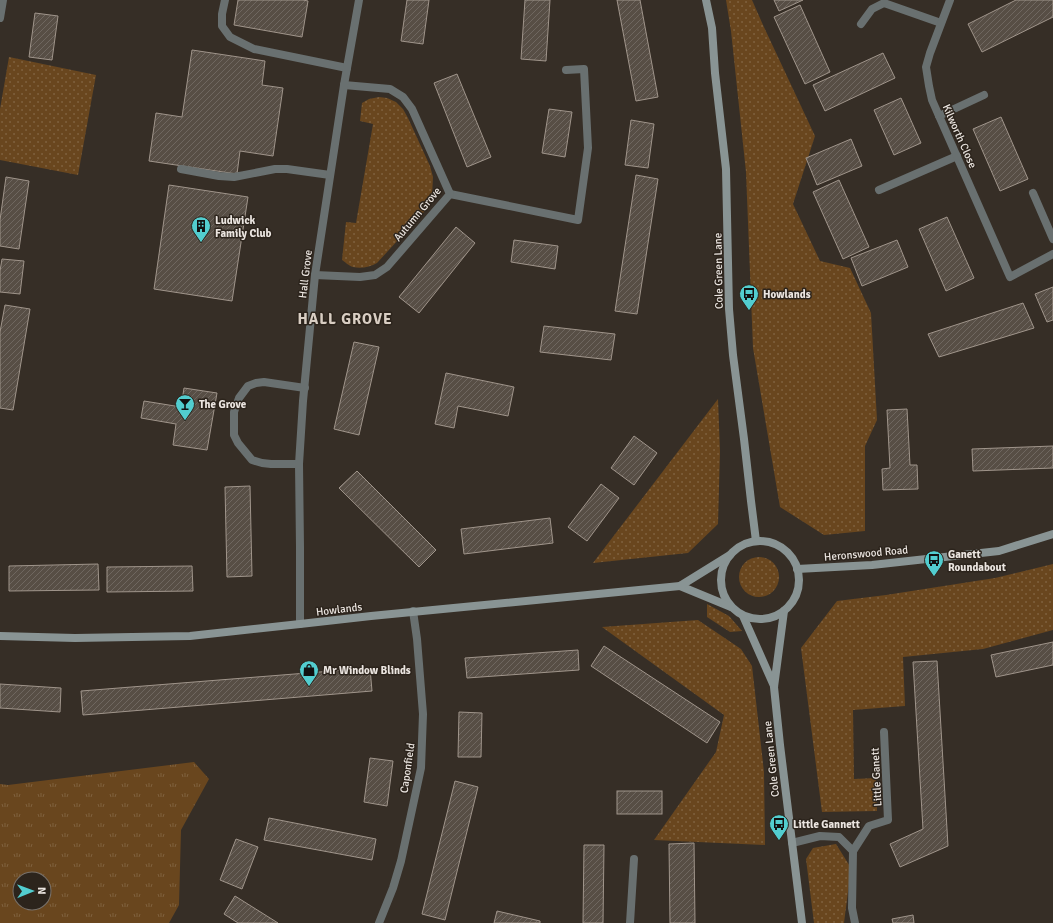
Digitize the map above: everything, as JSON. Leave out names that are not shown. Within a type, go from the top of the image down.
[{"type":"street","points":[[0,18],[3,0]]},
{"type":"street","points":[[224,0],[222,26],[230,37],[254,49],[347,68]]},
{"type":"street","name":"Hall Grove","points":[[300,624],[299,464],[315,275],[344,85],[359,0]]},
{"type":"street","name":"Cole Green Lane","points":[[706,0],[712,28],[715,72],[726,170],[729,309],[733,355],[756,541]]},
{"type":"street","name":"Kilworth Close","points":[[950,0],[926,67],[932,100],[1010,277],[1053,254]]},
{"type":"street","points":[[861,24],[872,9],[884,4],[941,23]]},
{"type":"street","points":[[450,194],[578,220],[588,148],[584,69],[566,70]]},
{"type":"street","name":"Autumn Grove","points":[[315,275],[360,277],[375,275],[387,267],[450,194],[412,109],[403,96],[390,89],[344,85]]},
{"type":"street","points":[[939,116],[984,95]]},
{"type":"street","points":[[879,190],[957,156]]},
{"type":"street","points":[[181,169],[219,176],[234,177],[287,168],[330,175]]},
{"type":"street","points":[[1033,193],[1053,239]]},
{"type":"street","points":[[299,464],[271,464],[252,460],[234,436],[234,412],[239,398],[248,386],[256,383],[264,382],[305,388]]},
{"type":"street","name":"Heronswood Road","points":[[797,570],[872,565],[999,551],[1053,534]]},
{"type":"street","points":[[756,541],[769,542],[778,545],[790,556],[799,578],[797,594],[792,603],[784,611],[772,618],[756,619],[743,616],[731,607],[723,594],[721,580],[723,567],[730,555],[743,545],[756,541]]},
{"type":"street","name":"Howlands","points":[[0,636],[75,638],[190,636],[413,611],[680,586],[730,555]]},
{"type":"street","name":"Howlands","points":[[680,586],[731,607]]},
{"type":"street","name":"Caponfield","points":[[379,923],[393,888],[401,861],[421,768],[424,714],[413,611]]},
{"type":"street","name":"Cole Green Lane","points":[[784,611],[774,687],[802,923]]},
{"type":"street","name":"Cole Green Lane","points":[[743,616],[774,687]]},
{"type":"street","name":"Little Ganett","points":[[853,851],[869,826],[888,820],[884,732]]},
{"type":"street","points":[[792,843],[820,836],[839,837],[853,851],[852,908],[855,923]]},
{"type":"street","points":[[630,923],[634,859]]},
{"type":"green space","points":[[726,0],[752,0],[815,136],[793,204],[820,261],[850,268],[871,313],[877,420],[865,446],[865,531],[824,535],[780,507],[753,348],[746,172],[731,31]]},
{"type":"green space","points":[[9,57],[96,75],[78,175],[0,160],[0,109]]},
{"type":"green space","points":[[379,97],[387,98],[396,102],[403,109],[408,118],[430,166],[433,177],[432,196],[427,209],[377,263],[371,266],[356,268],[350,266],[342,260],[346,222],[356,223],[373,124],[360,121],[362,103],[369,99]]},
{"type":"green space","points":[[718,399],[720,452],[718,524],[688,553],[593,563]]},
{"type":"green space","points":[[759,557],[767,559],[773,563],[777,569],[779,577],[777,585],[773,591],[767,595],[759,597],[751,595],[745,591],[741,585],[739,577],[741,569],[745,563],[751,559]]},
{"type":"green space","points":[[1053,564],[1053,630],[983,649],[903,657],[905,706],[853,710],[854,779],[876,778],[877,811],[822,812],[801,648],[837,601],[995,578]]},
{"type":"green space","points":[[707,604],[729,616],[742,631],[730,632],[707,617]]},
{"type":"green space","points":[[698,620],[741,649],[752,666],[764,772],[765,845],[654,840],[716,752],[724,715],[602,627]]},
{"type":"green space","points":[[194,762],[209,779],[181,830],[179,905],[169,923],[0,923],[0,784],[8,785]]},
{"type":"green space","points":[[836,844],[851,868],[844,923],[814,923],[806,859],[813,848]]},
{"type":"building","points":[[238,0],[308,1],[302,37],[234,25]]},
{"type":"building","points":[[407,0],[429,0],[423,44],[401,41]]},
{"type":"building","points":[[525,0],[550,0],[546,61],[521,59]]},
{"type":"building","points":[[617,0],[640,0],[658,97],[636,101]]},
{"type":"building","points":[[774,0],[803,0],[779,11]]},
{"type":"building","points":[[1016,0],[1053,0],[1053,17],[982,52],[968,24]]},
{"type":"building","points":[[800,5],[830,72],[805,84],[774,17]]},
{"type":"building","points":[[35,13],[58,16],[52,60],[29,57]]},
{"type":"building","points":[[192,50],[265,61],[262,85],[283,88],[273,156],[240,151],[237,174],[149,161],[156,113],[182,117]]},
{"type":"building","points":[[883,53],[895,78],[825,111],[813,85]]},
{"type":"building","points":[[457,74],[491,157],[467,167],[434,83]]},
{"type":"building","points":[[901,98],[921,143],[894,155],[874,110]]},
{"type":"building","points":[[549,109],[572,112],[565,157],[542,153]]},
{"type":"building","points":[[1001,117],[1028,179],[1000,191],[973,129]]},
{"type":"building","points":[[631,120],[654,124],[648,168],[625,165]]},
{"type":"building","points":[[851,139],[862,166],[817,185],[806,158]]},
{"type":"building","points":[[636,175],[658,179],[637,314],[615,311]]},
{"type":"building","points":[[6,177],[29,181],[19,249],[0,246],[0,220]]},
{"type":"building","points":[[839,180],[869,247],[843,259],[813,192]]},
{"type":"building","name":"Ludwick Family Club","points":[[169,185],[248,197],[232,301],[154,289]]},
{"type":"building","points":[[947,217],[974,278],[946,291],[919,229]]},
{"type":"building","points":[[456,227],[475,243],[419,313],[399,297]]},
{"type":"building","points":[[514,240],[558,246],[555,269],[511,262]]},
{"type":"building","points":[[897,240],[908,267],[862,286],[851,258]]},
{"type":"building","points":[[2,259],[24,261],[20,294],[0,292],[0,271]]},
{"type":"building","points":[[1053,287],[1053,320],[1047,322],[1035,294]]},
{"type":"building","points":[[1023,303],[1034,328],[939,357],[928,334]]},
{"type":"building","points":[[5,305],[30,309],[13,410],[0,408],[0,332]]},
{"type":"building","points":[[544,326],[615,334],[611,360],[540,352]]},
{"type":"building","points":[[354,342],[379,347],[359,435],[334,429]]},
{"type":"building","points":[[446,373],[514,387],[508,416],[458,406],[454,428],[435,424]]},
{"type":"building","name":"The Grove","points":[[184,388],[217,393],[207,450],[173,445],[176,424],[141,418],[144,401],[181,407]]},
{"type":"building","points":[[907,409],[910,465],[917,465],[918,489],[883,490],[882,469],[890,468],[887,410]]},
{"type":"building","points":[[634,436],[657,453],[634,485],[611,468]]},
{"type":"building","points":[[1053,446],[1053,468],[973,471],[972,449]]},
{"type":"building","points":[[357,471],[436,550],[419,567],[339,488]]},
{"type":"building","points":[[601,484],[619,498],[587,541],[568,527]]},
{"type":"building","points":[[250,486],[252,576],[227,577],[225,487]]},
{"type":"building","points":[[550,518],[553,543],[464,554],[461,529]]},
{"type":"building","points":[[98,564],[99,590],[9,591],[9,566]]},
{"type":"building","points":[[192,566],[193,591],[107,592],[107,567]]},
{"type":"building","points":[[1053,642],[1053,665],[996,677],[991,655]]},
{"type":"building","points":[[604,646],[720,722],[707,743],[591,666]]},
{"type":"building","points":[[578,650],[579,670],[467,678],[465,658]]},
{"type":"building","points":[[937,661],[948,846],[900,867],[890,844],[923,829],[913,662]]},
{"type":"building","points":[[370,668],[372,691],[83,715],[81,691]]},
{"type":"building","points":[[0,684],[61,688],[60,712],[0,708]]},
{"type":"building","points":[[459,712],[482,713],[481,757],[458,757]]},
{"type":"building","points":[[370,758],[393,761],[387,806],[364,802]]},
{"type":"building","points":[[455,781],[478,787],[445,920],[422,914]]},
{"type":"building","points":[[617,791],[662,791],[662,814],[617,814]]},
{"type":"building","points":[[269,818],[376,839],[372,860],[264,840]]},
{"type":"building","points":[[236,839],[258,847],[242,889],[220,880]]},
{"type":"building","points":[[694,843],[695,923],[670,923],[669,844]]},
{"type":"building","points":[[584,845],[604,845],[603,923],[583,923]]},
{"type":"building","points":[[235,896],[278,923],[238,923],[224,914]]},
{"type":"building","points":[[497,911],[540,921],[540,923],[494,923]]},
{"type":"building","points":[[913,915],[914,923],[893,923],[892,919]]},
{"type":"place","name":"Ludwick Family Club","points":[[201,243]]},
{"type":"place","name":"Howlands","points":[[749,311]]},
{"type":"place","name":"The Grove","points":[[185,421]]},
{"type":"place","name":"Ganett Roundabout","points":[[934,577]]},
{"type":"place","name":"Mr Window Blinds","points":[[309,687]]},
{"type":"place","name":"Little Gannett","points":[[779,841]]},
{"type":"district","name":"HALL GROVE","points":[[345,319]]}]
